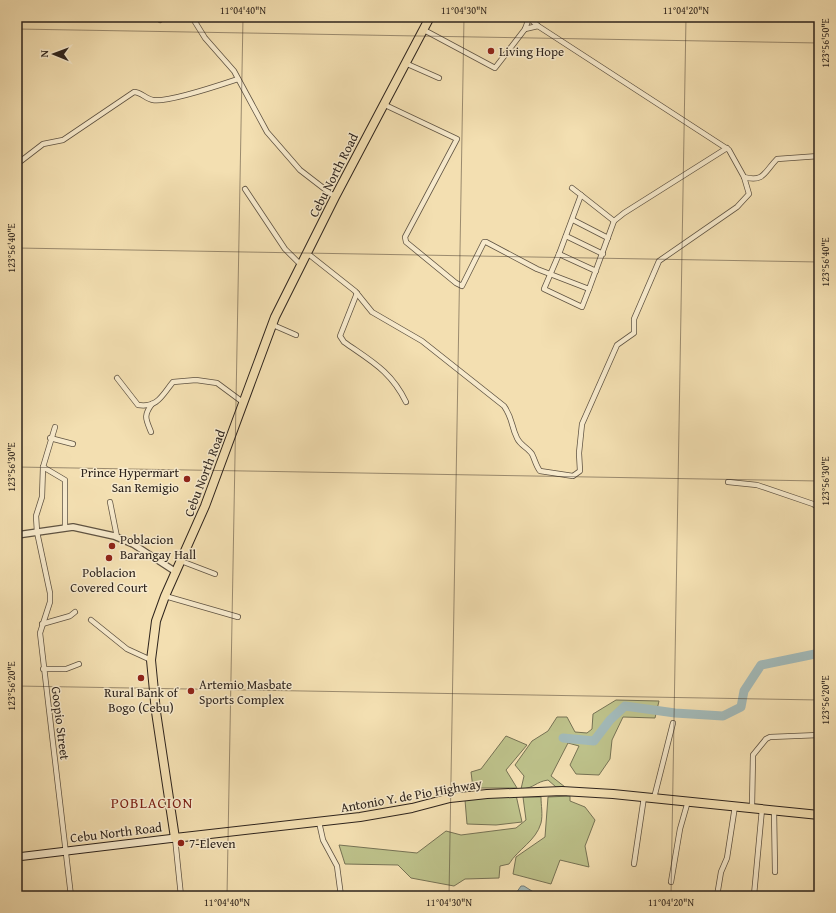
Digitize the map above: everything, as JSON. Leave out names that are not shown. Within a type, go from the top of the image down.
[{"type":"highway","name":"Cebu North Road","points":[[175,838],[156,712],[151,660],[156,621],[165,596],[205,506],[273,324],[335,197],[430,17]]},
{"type":"highway","name":"Antonio Y. de Pio Highway","points":[[175,838],[360,817],[412,808],[450,798],[474,795],[573,791],[644,796],[819,815]]},
{"type":"main road","name":"Cebu North Road","points":[[17,857],[175,838]]},
{"type":"street","points":[[192,17],[205,38],[228,64],[238,79],[267,132],[300,170],[335,197]]},
{"type":"street","points":[[307,253],[357,293],[372,312],[422,341],[504,406],[511,416],[516,437],[521,445],[532,453],[534,463],[540,471],[573,476],[580,471],[582,424],[617,345],[634,333],[634,318],[658,261],[737,207],[749,194],[744,177],[727,148],[538,26],[528,18],[525,29],[495,68],[424,30]]},
{"type":"street","points":[[525,29],[538,26]]},
{"type":"street","points":[[405,63],[439,78]]},
{"type":"street","points":[[17,164],[43,144],[63,140],[134,92],[138,92],[144,97],[154,100],[165,100],[215,87],[238,79]]},
{"type":"street","points":[[383,104],[457,139],[407,231],[405,237],[406,242],[456,283],[462,286],[484,242],[536,268],[589,289]]},
{"type":"street","points":[[580,195],[573,220],[560,254],[544,289],[582,307],[614,221],[624,213],[727,148]]},
{"type":"street","points":[[744,177],[754,180],[761,178],[777,159],[819,156]]},
{"type":"street","points":[[572,188],[614,221]]},
{"type":"street","points":[[245,189],[285,249],[301,264]]},
{"type":"street","points":[[573,220],[608,238]]},
{"type":"street","points":[[566,236],[603,254]]},
{"type":"street","points":[[560,254],[596,271]]},
{"type":"street","points":[[357,293],[340,336],[344,342],[384,370],[399,389],[406,402]]},
{"type":"street","points":[[273,324],[296,335]]},
{"type":"street","points":[[117,378],[138,405],[144,406],[152,404],[163,397],[173,382],[196,380],[217,382],[244,402]]},
{"type":"street","points":[[151,432],[145,417],[146,412],[152,404]]},
{"type":"street","name":"Goopio Street","points":[[55,427],[50,438],[43,467],[42,497],[36,516],[50,593],[50,602],[40,633],[43,669],[71,896]]},
{"type":"street","points":[[50,438],[73,444]]},
{"type":"street","points":[[43,467],[65,480],[65,528]]},
{"type":"street","points":[[728,482],[757,485],[813,504],[819,508]]},
{"type":"street","points":[[110,502],[116,537]]},
{"type":"street","points":[[17,535],[74,527],[116,537],[133,544],[176,572]]},
{"type":"street","points":[[181,561],[215,574]]},
{"type":"street","points":[[165,596],[238,617]]},
{"type":"street","points":[[42,624],[70,616],[75,612]]},
{"type":"street","points":[[91,620],[127,649],[151,660]]},
{"type":"street","points":[[43,669],[66,669],[79,664]]},
{"type":"street","points":[[654,798],[673,722]]},
{"type":"street","points":[[752,807],[754,755],[766,739],[770,737],[819,735]]},
{"type":"street","points":[[634,864],[644,796]]},
{"type":"street","points":[[671,882],[680,829],[688,801]]},
{"type":"street","points":[[717,896],[721,872],[727,858],[735,806]]},
{"type":"street","points":[[741,894],[754,895],[762,809]]},
{"type":"street","points":[[774,810],[775,872]]},
{"type":"street","points":[[319,822],[323,840],[337,866],[341,896]]},
{"type":"street","points":[[175,838],[181,896]]},
{"type":"green space","points":[[616,700],[659,701],[655,718],[623,717],[612,740],[610,759],[599,775],[576,774],[570,765],[579,746],[568,743],[551,776],[565,787],[556,787],[548,780],[521,789],[524,776],[515,765],[532,741],[548,731],[557,717],[567,717],[575,732],[587,733],[592,729],[593,714]]},
{"type":"green space","points":[[506,736],[527,745],[506,770],[517,788],[473,788],[471,772],[481,769]]},
{"type":"green space","points":[[516,795],[522,822],[496,825],[467,824],[465,800]]},
{"type":"green space","points":[[570,796],[570,801],[585,807],[595,820],[585,846],[589,867],[560,860],[551,884],[513,874],[516,857],[545,837],[548,797]]},
{"type":"green space","points":[[523,797],[541,797],[541,823],[535,835],[509,864],[500,866],[499,878],[465,879],[454,886],[411,878],[398,865],[345,864],[339,845],[417,853],[446,831],[461,835],[516,828],[526,820]]},
{"type":"water","points":[[521,886],[524,886],[535,893],[563,896],[514,896]]},
{"type":"waterway","points":[[563,738],[594,741],[610,720],[625,706],[675,713],[723,716],[741,707],[744,691],[761,665],[815,654]]},
{"type":"place","name":"Living Hope","points":[[491,51]]},
{"type":"place","name":"Prince Hypermart San Remigio","points":[[187,479]]},
{"type":"place","name":"Poblacion Barangay Hall","points":[[112,546]]},
{"type":"place","name":"Poblacion Covered Court","points":[[109,558]]},
{"type":"place","name":"Rural Bank of Bogo (Cebu)","points":[[141,678]]},
{"type":"place","name":"Artemio Masbate Sports Complex","points":[[191,691]]},
{"type":"place","name":"7-Eleven","points":[[181,843]]},
{"type":"district","name":"POBLACION","points":[[152,803]]}]
